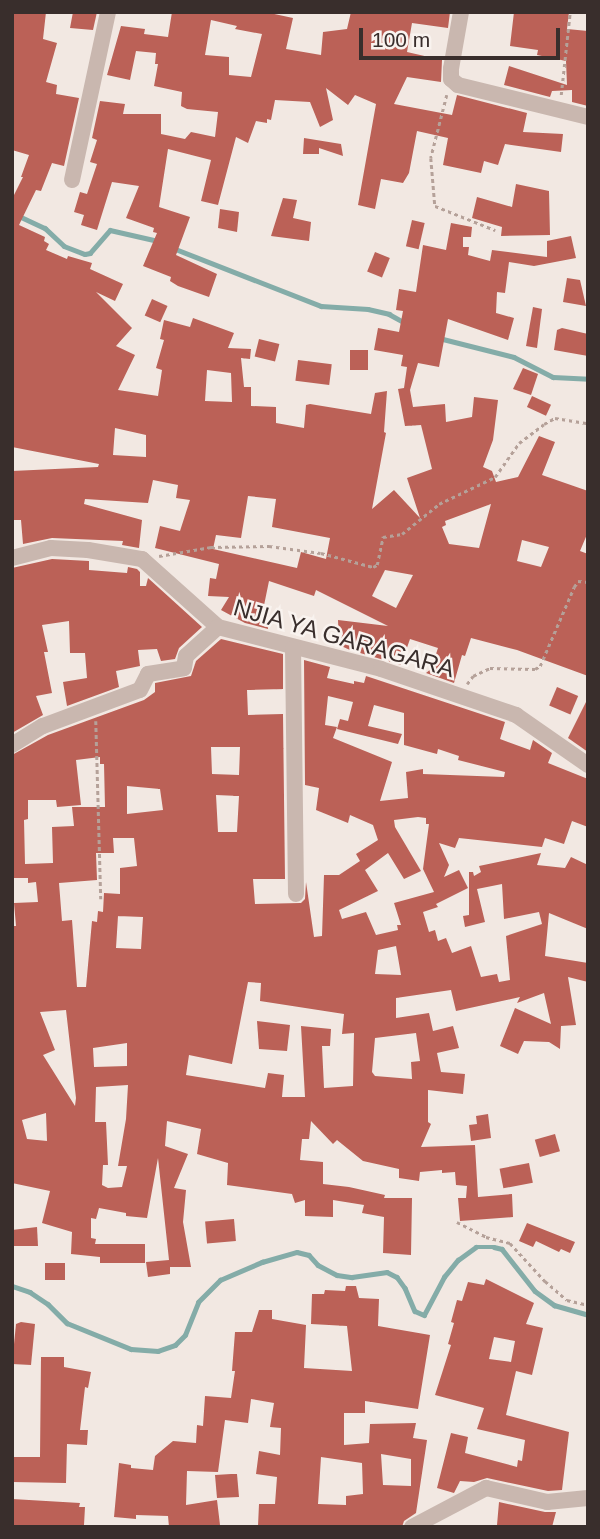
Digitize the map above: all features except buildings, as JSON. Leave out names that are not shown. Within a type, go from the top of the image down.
[{"type":"street","points":[[72,180],[108,12]]},
{"type":"street","points":[[461,12],[451,79],[458,85],[588,117]]},
{"type":"street","points":[[12,558],[51,548],[88,550],[142,559]]},
{"type":"street","name":"NJIA YA GARAGARA","points":[[142,559],[218,626],[293,648],[381,669],[516,715],[588,765]]},
{"type":"street","points":[[12,745],[43,726],[95,709],[140,690],[148,674],[184,668],[186,656],[218,626]]},
{"type":"street","points":[[293,648],[296,894]]},
{"type":"street","points":[[412,1527],[486,1488],[547,1502],[588,1498]]},
{"type":"path","points":[[559,112],[570,12]]},
{"type":"path","points":[[451,79],[431,158],[435,206],[495,230]]},
{"type":"path","points":[[142,559],[211,547],[269,546],[321,553],[373,567],[377,565],[383,537],[402,534],[439,503],[495,477],[519,443],[544,424],[555,418],[588,423]]},
{"type":"path","points":[[459,696],[473,676],[490,668],[535,669],[540,666],[574,587],[579,581],[588,582]]},
{"type":"path","points":[[95,709],[101,899]]},
{"type":"path","points":[[457,1222],[486,1237],[510,1243],[545,1281],[567,1300],[588,1306]]},
{"type":"waterway","points":[[19,216],[45,228],[64,246],[85,254],[90,253],[110,230],[158,241]]},
{"type":"waterway","points":[[173,248],[321,306],[368,309],[389,314],[405,323]]},
{"type":"waterway","points":[[439,338],[514,357],[553,377],[588,379]]},
{"type":"waterway","points":[[12,1286],[30,1292],[48,1304],[67,1323],[131,1349],[158,1351],[175,1345],[185,1335],[198,1302],[220,1280],[262,1262],[297,1252],[309,1255],[318,1265],[337,1275],[352,1277],[387,1272],[397,1277],[415,1311],[424,1315],[444,1277],[458,1260],[476,1247],[494,1247],[502,1249],[535,1291],[554,1305],[588,1315]]}]
